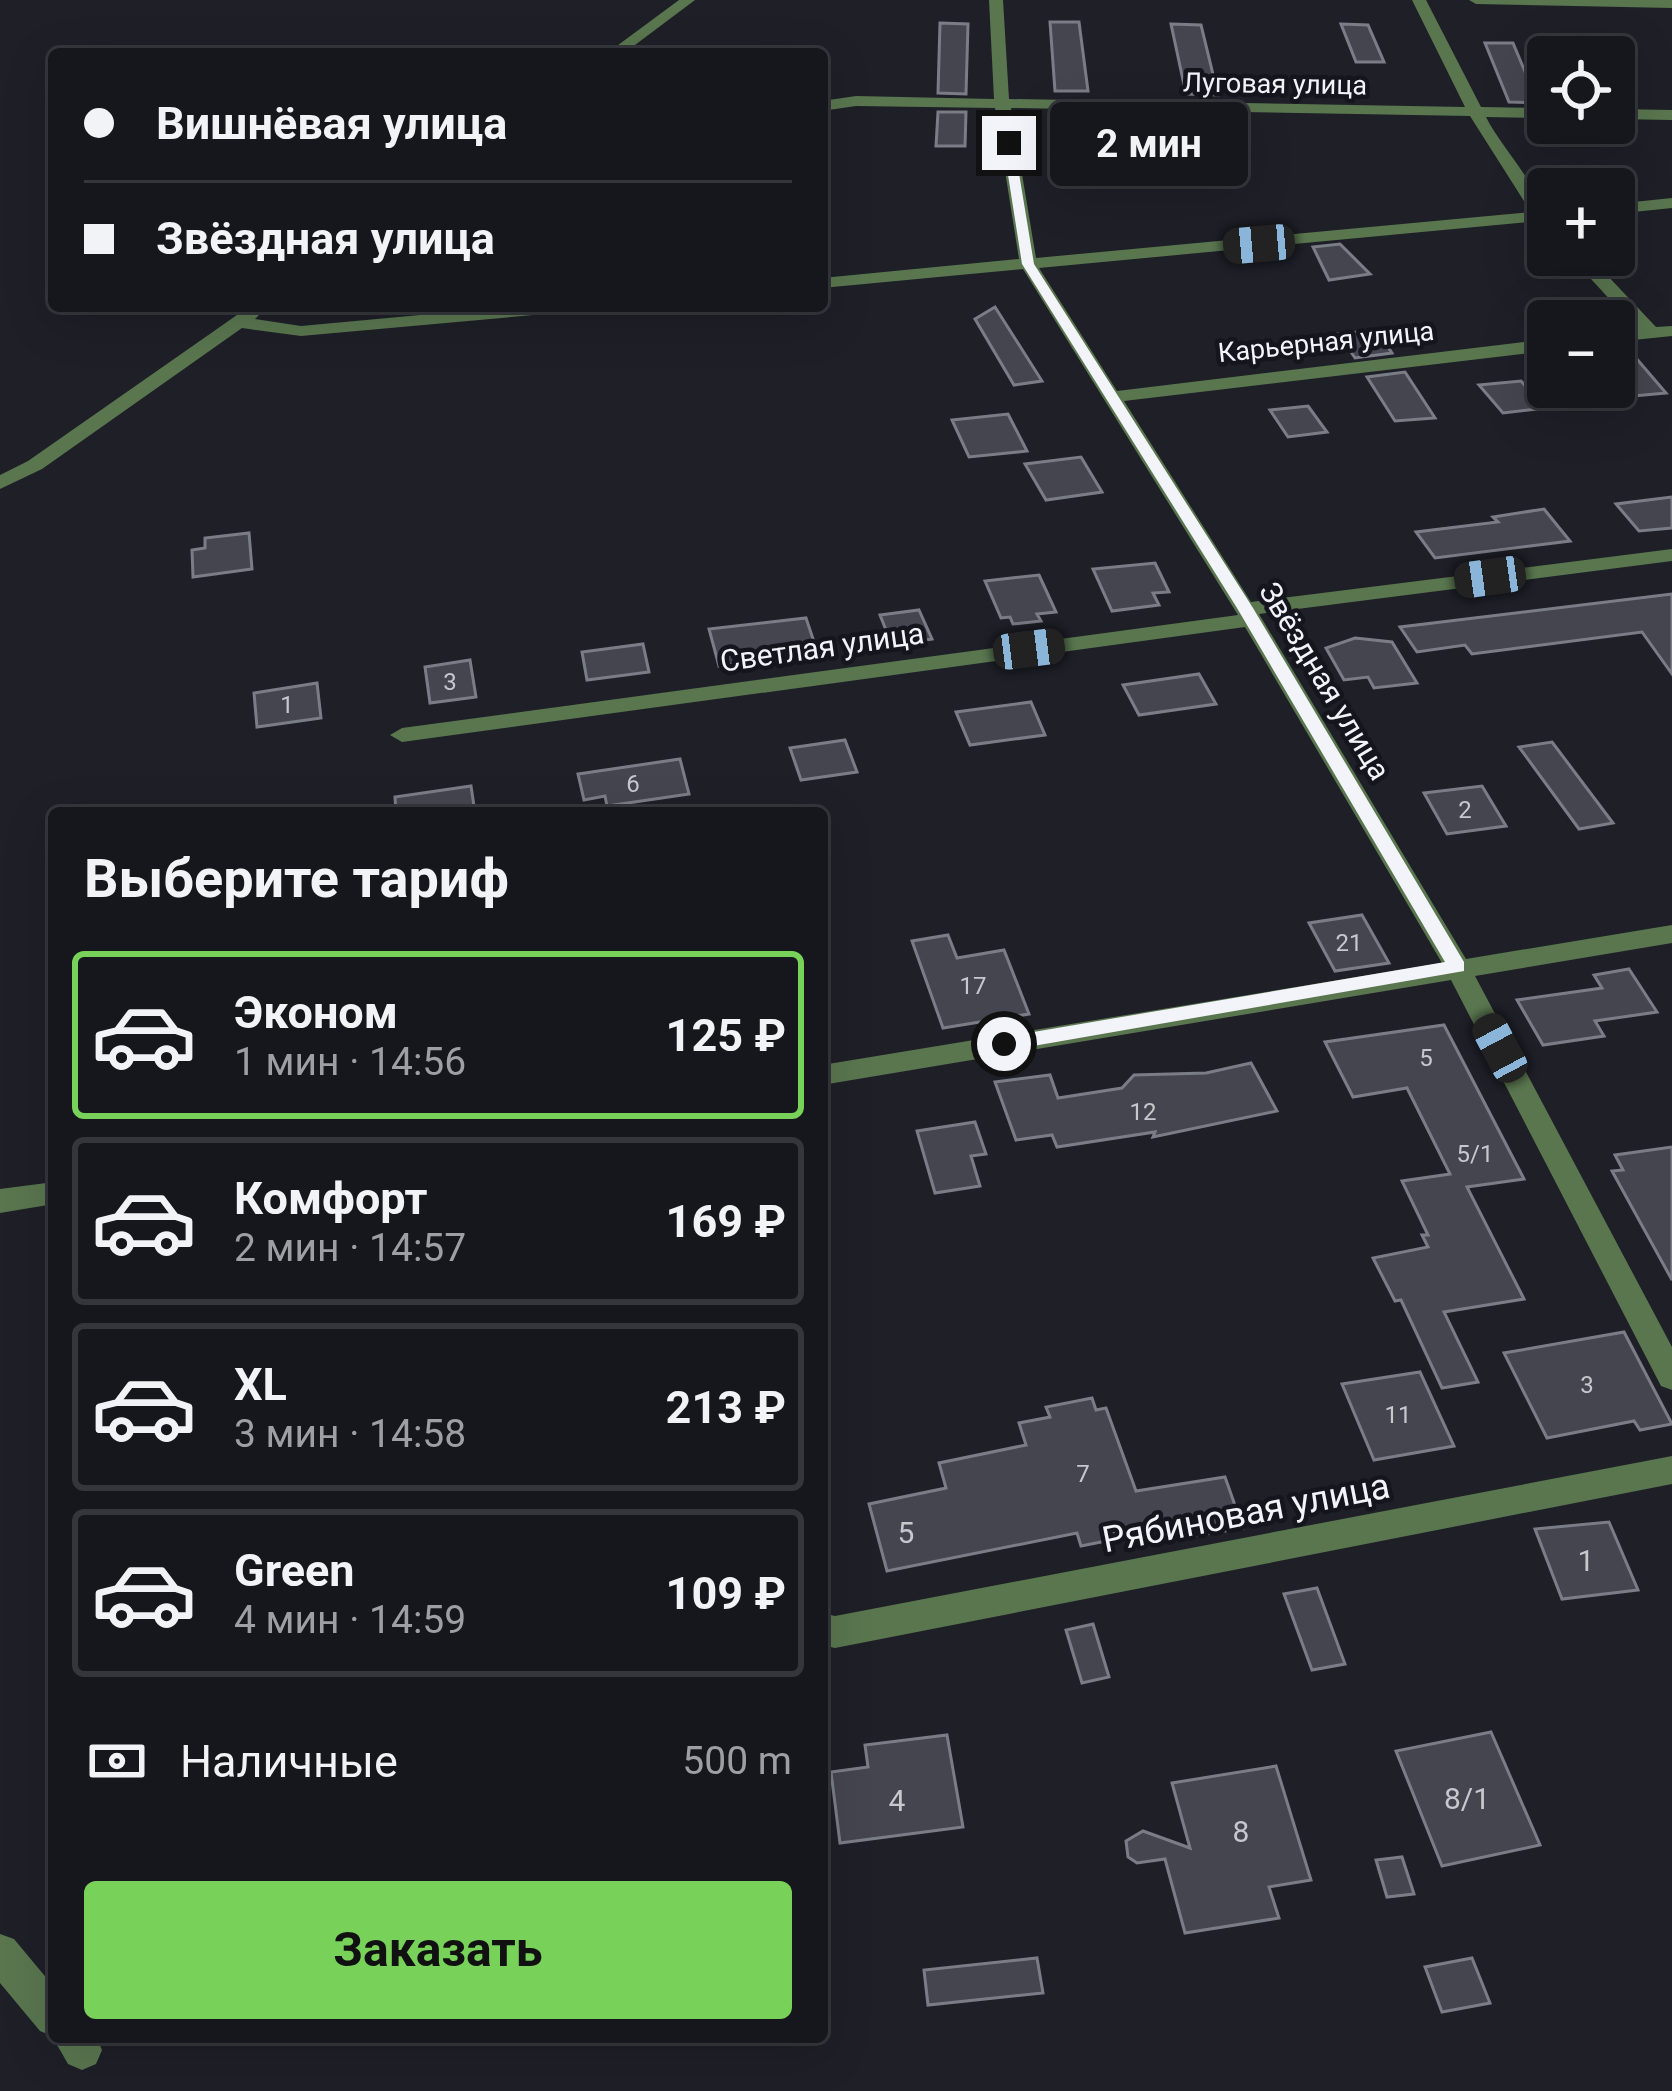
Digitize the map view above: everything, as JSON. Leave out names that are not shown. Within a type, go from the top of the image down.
[{"type":"street","points":[[621,48],[688,0]]},
{"type":"street","name":"Звёздная улица","points":[[996,0],[1002,103],[1028,264],[1248,614],[1457,966],[1672,1377]]},
{"type":"street","points":[[1419,0],[1492,144],[1527,192]]},
{"type":"street","points":[[1476,0],[1672,4]]},
{"type":"street","name":"Луговая улица","points":[[828,105],[856,101],[1527,113]]},
{"type":"street","points":[[1635,114],[1672,115]]},
{"type":"street","points":[[1635,207],[1672,203]]},
{"type":"street","points":[[828,282],[1527,220]]},
{"type":"street","points":[[1598,276],[1651,333]]},
{"type":"street","points":[[0,483],[35,465],[253,312]]},
{"type":"street","points":[[239,322],[302,331],[512,312]]},
{"type":"street","points":[[1635,335],[1672,331]]},
{"type":"street","name":"Карьерная улица","points":[[1111,397],[1527,347]]},
{"type":"street","name":"Светлая улица","points":[[402,736],[1672,555]]},
{"type":"street","points":[[828,1074],[1457,966],[1672,934]]},
{"type":"street","points":[[0,1201],[48,1194]]},
{"type":"street","name":"Рябиновая улица","points":[[829,1630],[1672,1471]]},
{"type":"street","points":[[0,1953],[48,2011]]},
{"type":"building","points":[[1050,22],[1079,22],[1088,91],[1055,91]]},
{"type":"building","points":[[940,23],[968,24],[966,94],[938,93]]},
{"type":"building","points":[[1171,24],[1201,25],[1218,95],[1186,94]]},
{"type":"building","points":[[1341,24],[1368,25],[1384,62],[1356,62]]},
{"type":"building","points":[[1485,43],[1513,43],[1527,77],[1527,103],[1509,102]]},
{"type":"building","points":[[938,112],[966,112],[965,146],[936,146]]},
{"type":"building","points":[[1340,244],[1370,274],[1329,280],[1313,247]]},
{"type":"building","points":[[995,307],[1042,381],[1014,385],[975,319]]},
{"type":"building","points":[[1377,330],[1392,353],[1355,358],[1339,334]]},
{"type":"building","points":[[1636,358],[1666,393],[1635,396]]},
{"type":"building","points":[[1405,372],[1435,418],[1395,421],[1367,377]]},
{"type":"building","points":[[1521,381],[1527,388],[1527,408],[1545,408],[1503,413],[1479,385]]},
{"type":"building","points":[[1308,406],[1327,432],[1288,437],[1270,410]]},
{"type":"building","points":[[1008,414],[1027,451],[969,457],[952,420]]},
{"type":"building","points":[[1081,457],[1102,492],[1046,500],[1025,464]]},
{"type":"building","points":[[1672,497],[1672,528],[1639,531],[1616,504]]},
{"type":"building","points":[[1544,509],[1570,541],[1435,558],[1416,532],[1498,522],[1493,517]]},
{"type":"building","points":[[249,533],[252,569],[193,577],[192,550],[205,548],[205,538]]},
{"type":"building","points":[[1155,563],[1169,592],[1153,593],[1159,605],[1112,611],[1093,569]]},
{"type":"building","points":[[1039,575],[1056,612],[1037,614],[1041,621],[1013,624],[1010,617],[1001,618],[985,581]]},
{"type":"building","points":[[1672,594],[1672,674],[1642,632],[1472,654],[1465,645],[1417,652],[1400,627]]},
{"type":"building","points":[[919,610],[932,639],[892,645],[880,615]]},
{"type":"building","points":[[806,618],[818,654],[719,666],[709,629]]},
{"type":"building","points":[[1355,638],[1392,642],[1417,683],[1374,688],[1368,677],[1344,680],[1326,648]]},
{"type":"building","points":[[643,644],[649,672],[587,680],[582,652]]},
{"type":"building","points":[[470,660],[476,697],[430,703],[425,667]]},
{"type":"building","points":[[1199,674],[1216,704],[1139,715],[1123,685]]},
{"type":"building","points":[[317,683],[321,718],[257,727],[254,693]]},
{"type":"building","points":[[1031,702],[1045,735],[970,745],[956,712]]},
{"type":"building","points":[[845,740],[857,772],[801,780],[790,748]]},
{"type":"building","points":[[1552,742],[1613,823],[1579,829],[1519,747]]},
{"type":"building","points":[[680,759],[689,794],[607,806],[605,796],[584,800],[578,774]]},
{"type":"building","points":[[471,786],[474,807],[396,807],[395,797]]},
{"type":"building","points":[[1482,786],[1506,826],[1447,834],[1424,793]]},
{"type":"building","points":[[1362,915],[1389,963],[1335,971],[1309,923]]},
{"type":"building","points":[[948,935],[957,958],[1004,950],[1029,1014],[943,1028],[912,941]]},
{"type":"building","points":[[1629,969],[1657,1012],[1595,1021],[1604,1036],[1543,1045],[1517,1000],[1602,988],[1594,975]]},
{"type":"building","points":[[1444,1025],[1524,1179],[1467,1187],[1524,1299],[1444,1312],[1478,1382],[1442,1388],[1401,1300],[1395,1301],[1373,1258],[1428,1247],[1422,1235],[1428,1235],[1402,1181],[1450,1174],[1407,1088],[1353,1097],[1325,1042]]},
{"type":"building","points":[[1251,1063],[1277,1111],[1153,1137],[1155,1132],[1057,1147],[1052,1135],[1016,1140],[995,1082],[1050,1075],[1058,1098],[1122,1088],[1134,1075],[1206,1073]]},
{"type":"building","points":[[975,1122],[986,1154],[971,1156],[980,1186],[935,1193],[917,1131]]},
{"type":"building","points":[[1672,1147],[1672,1280],[1612,1171],[1623,1170],[1615,1155]]},
{"type":"building","points":[[1624,1332],[1672,1424],[1640,1430],[1634,1421],[1547,1438],[1504,1353]]},
{"type":"building","points":[[1420,1372],[1454,1446],[1374,1460],[1342,1384]]},
{"type":"building","points":[[1092,1398],[1096,1410],[1106,1408],[1136,1491],[1225,1477],[1243,1528],[1187,1537],[1181,1518],[1114,1531],[1116,1539],[1081,1546],[1077,1533],[887,1571],[869,1504],[946,1488],[939,1463],[1026,1445],[1019,1423],[1050,1417],[1046,1407]]},
{"type":"building","points":[[1609,1522],[1638,1590],[1562,1599],[1535,1529]]},
{"type":"building","points":[[1317,1588],[1345,1664],[1312,1670],[1284,1594]]},
{"type":"building","points":[[1093,1624],[1109,1677],[1082,1683],[1066,1630]]},
{"type":"building","points":[[1491,1732],[1540,1845],[1442,1866],[1396,1751]]},
{"type":"building","points":[[947,1735],[963,1827],[840,1843],[831,1772],[868,1767],[865,1745]]},
{"type":"building","points":[[1276,1766],[1311,1880],[1269,1887],[1279,1918],[1185,1933],[1165,1859],[1137,1863],[1128,1857],[1126,1841],[1143,1831],[1190,1848],[1172,1783]]},
{"type":"building","points":[[1402,1857],[1414,1894],[1387,1897],[1376,1860]]},
{"type":"building","points":[[1037,1958],[1043,1993],[928,2005],[924,1970]]},
{"type":"building","points":[[1472,1958],[1490,2003],[1442,2012],[1425,1967]]},
{"type":"route","points":[[1004,1044],[1457,966],[1245,608],[1028,264],[1009,143]]}]
